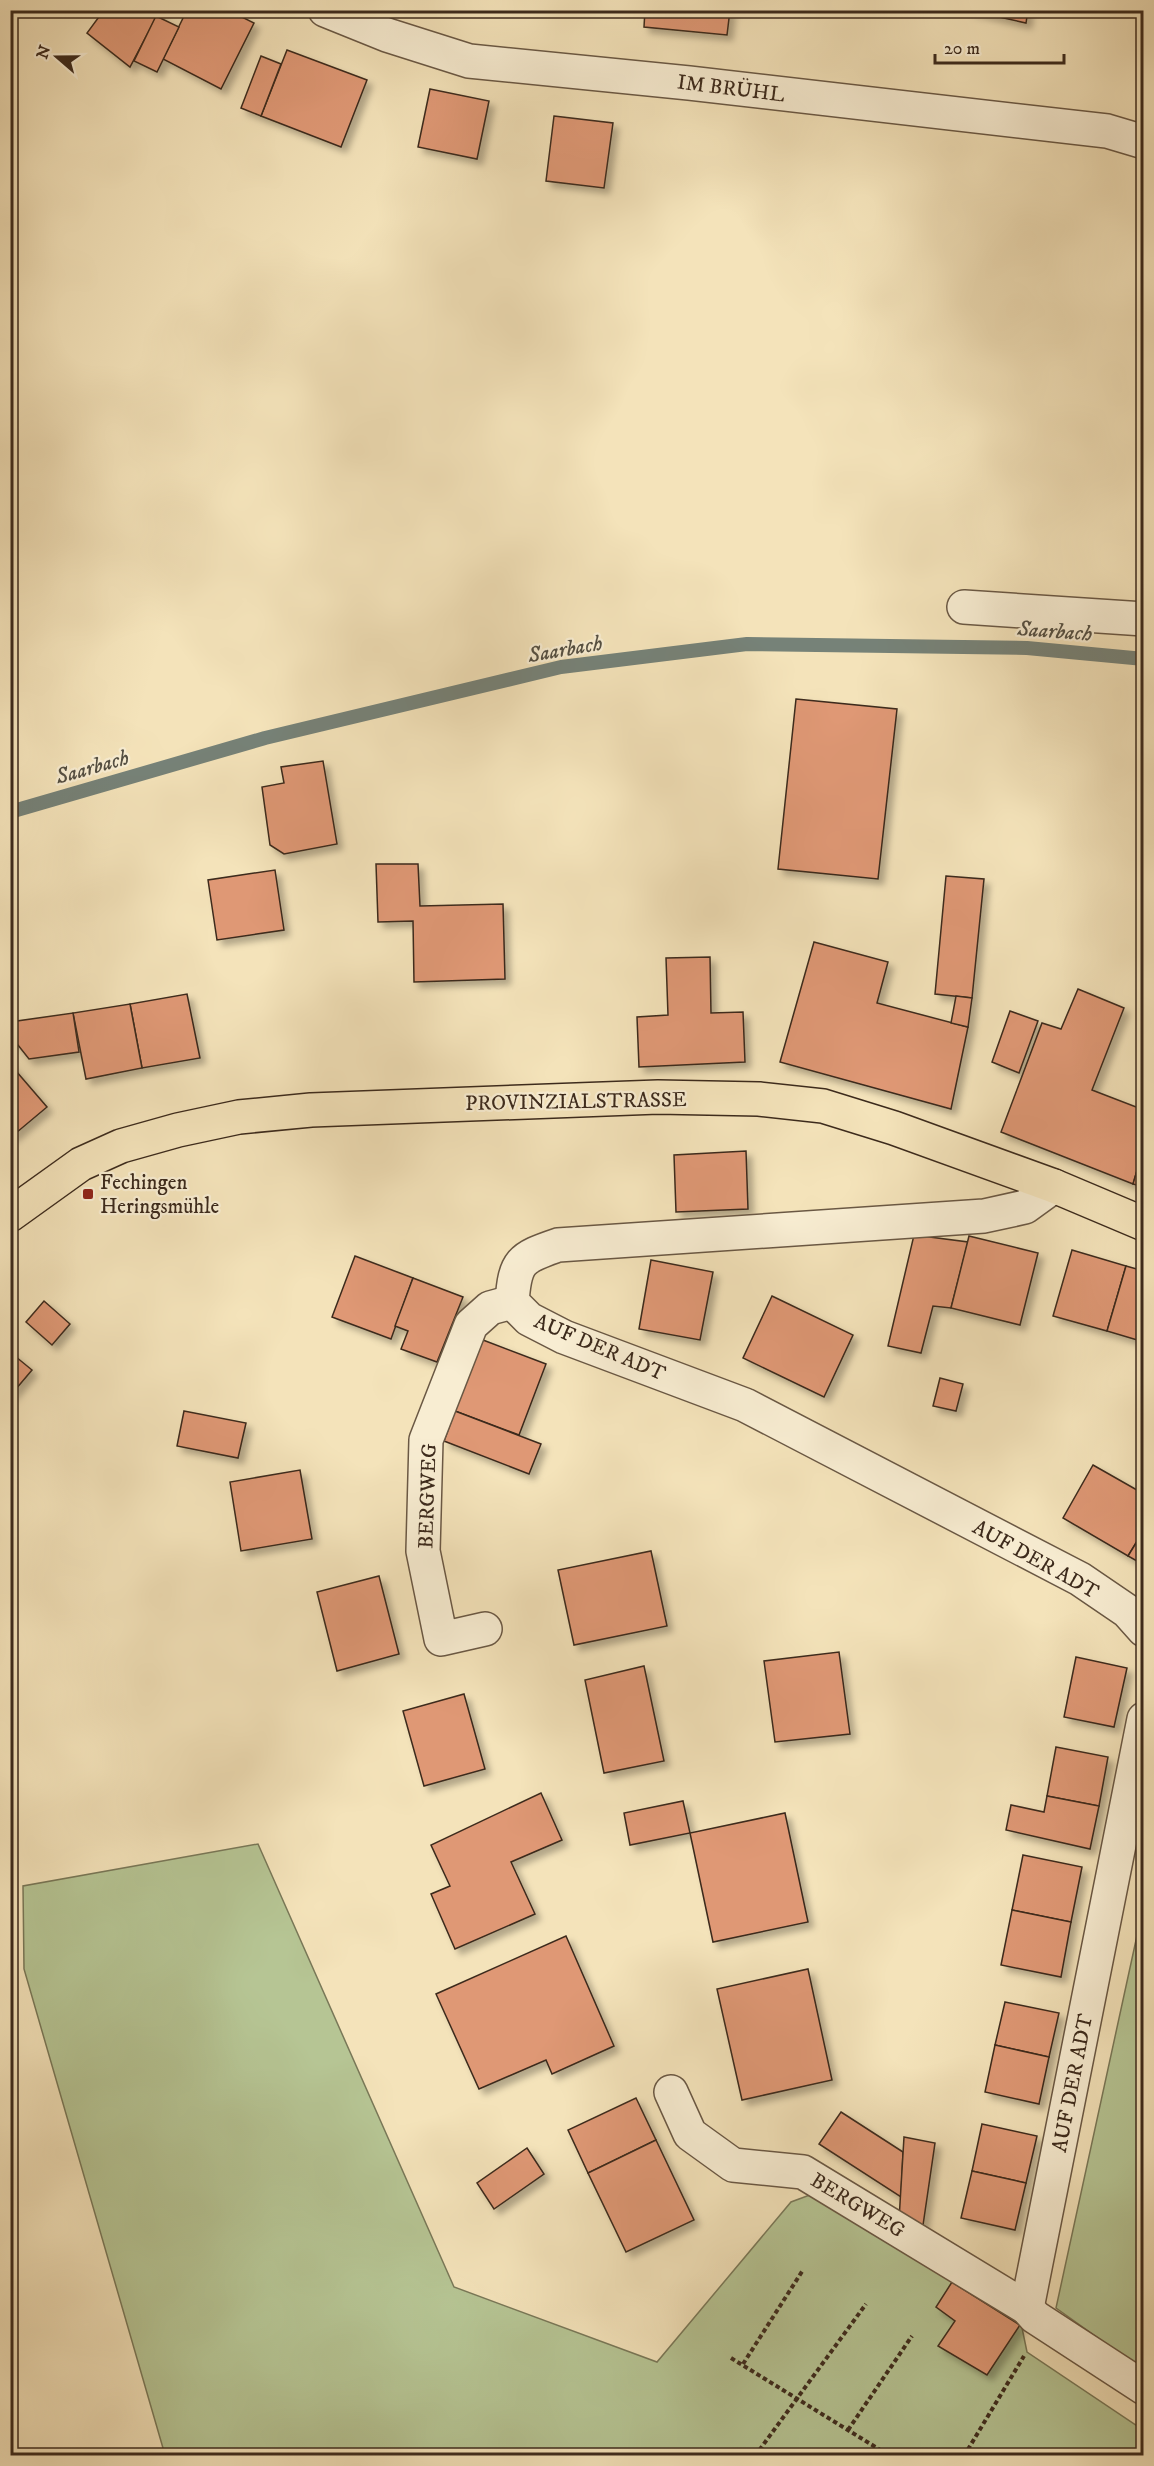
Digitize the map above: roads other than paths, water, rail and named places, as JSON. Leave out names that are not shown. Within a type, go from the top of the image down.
[{"type":"main road","name":"PROVINZIALSTRASSE","points":[[10,1215],[81,1164],[121,1146],[178,1130],[239,1117],[323,1110],[646,1098],[759,1099],[823,1106],[894,1128],[1054,1186],[1143,1224]]},
{"type":"street","name":"IM BRÜHL","points":[[326,10],[387,35],[469,61],[689,83],[1107,131],[1143,142]]},
{"type":"street","points":[[964,607],[1143,620]]},
{"type":"street","name":"AUF DER ADT","points":[[1054,1186],[1025,1207],[984,1216],[558,1245],[530,1254],[514,1274],[512,1302],[529,1319],[564,1337],[745,1406],[1080,1579],[1127,1611],[1143,1630]]},
{"type":"street","name":"BERGWEG","points":[[485,1629],[441,1639],[423,1551],[426,1440],[471,1325],[490,1308],[512,1302]]},
{"type":"street","name":"AUF DER ADT","points":[[1031,2312],[1143,1719]]},
{"type":"street","name":"BERGWEG","points":[[671,2092],[690,2134],[733,2165],[803,2172],[1031,2312]]},
{"type":"street","points":[[1031,2312],[1143,2388]]},
{"type":"waterway","name":"Saarbach","points":[[10,812],[265,738],[561,667],[747,644],[1027,648],[1144,659]]},
{"type":"place","name":"Fechingen Heringsmühle","points":[[88,1194]]}]
